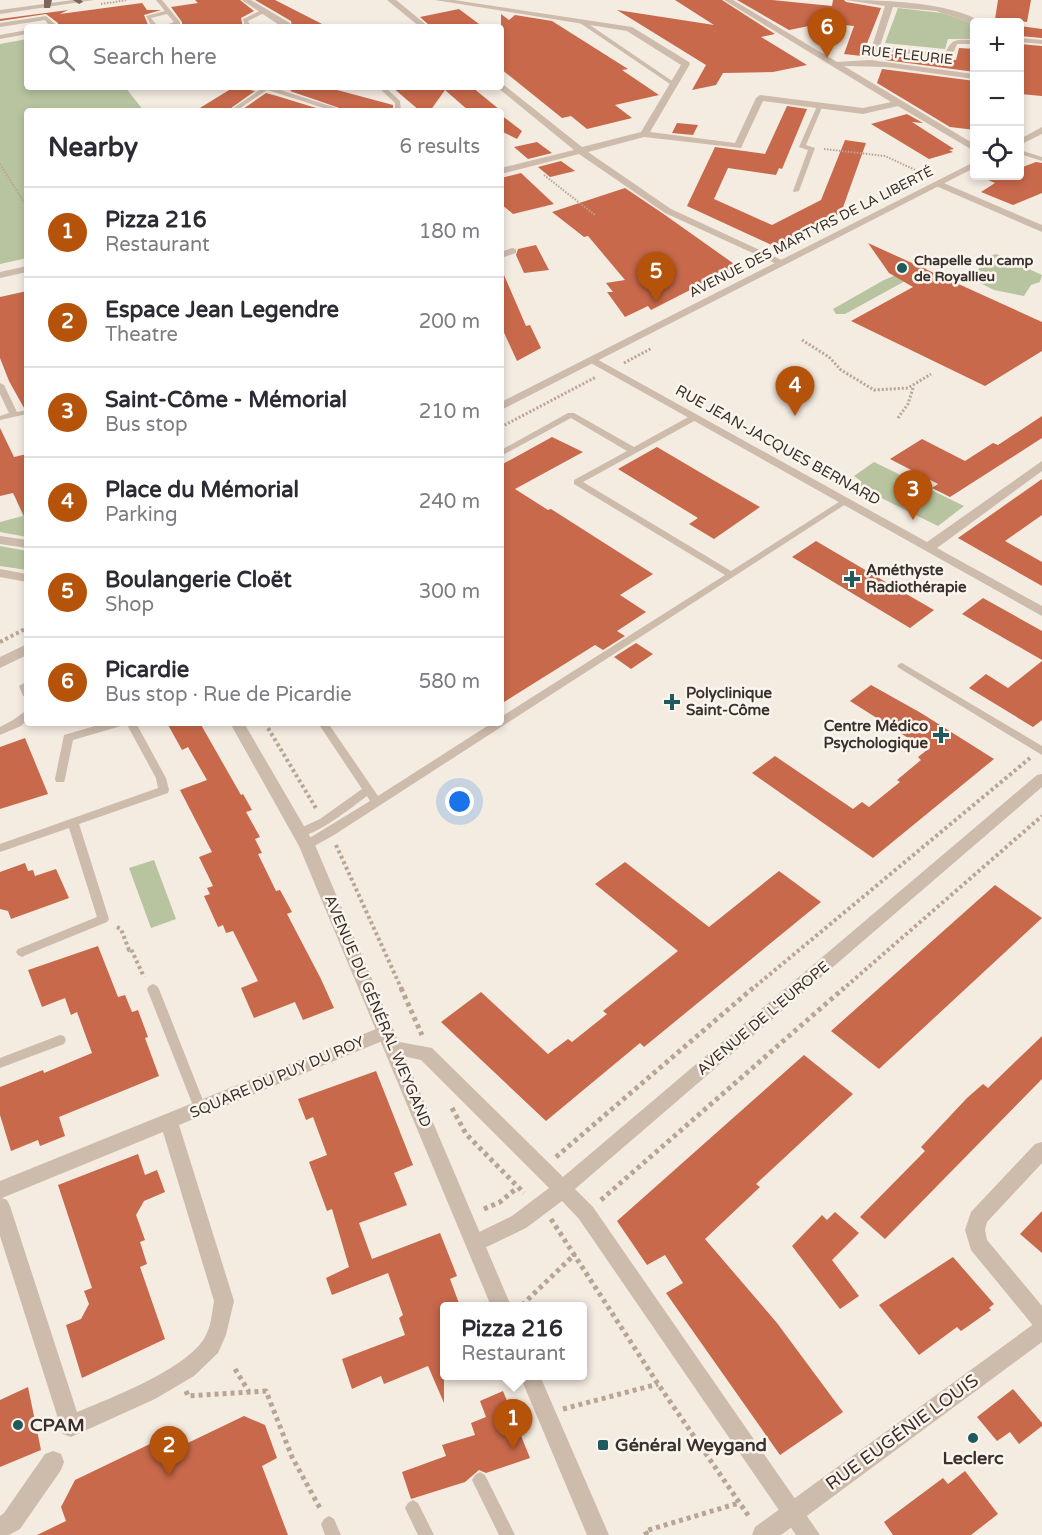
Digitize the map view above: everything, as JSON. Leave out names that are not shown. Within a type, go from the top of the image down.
[{"type":"street","points":[[0,12],[47,3],[90,0]]},
{"type":"street","points":[[246,0],[262,12],[285,24]]},
{"type":"street","points":[[391,0],[421,24]]},
{"type":"street","points":[[439,0],[629,29],[686,64],[644,134]]},
{"type":"street","points":[[729,0],[970,145]]},
{"type":"street","points":[[850,0],[937,9],[970,20]]},
{"type":"street","points":[[870,64],[890,4]]},
{"type":"street","points":[[1024,40],[1042,42]]},
{"type":"street","points":[[876,48],[939,55],[949,54],[954,42],[970,42]]},
{"type":"street","name":"RUE FLEURIE","points":[[836,65],[870,64],[970,75]]},
{"type":"street","points":[[504,89],[582,152],[668,211],[783,263]]},
{"type":"street","points":[[272,90],[332,108]]},
{"type":"street","points":[[504,170],[582,152],[595,146],[644,134],[738,146],[760,98],[863,111],[899,103]]},
{"type":"street","points":[[1024,140],[1042,130]]},
{"type":"street","name":"AVENUE DES MARTYRS DE LA LIBERTÉ","points":[[504,404],[970,168]]},
{"type":"street","points":[[939,184],[1042,228]]},
{"type":"street","points":[[504,254],[512,251]]},
{"type":"street","points":[[0,275],[24,270]]},
{"type":"street","name":"RUE JEAN-JACQUES BERNARD","points":[[593,360],[1040,609]]},
{"type":"street","points":[[928,548],[1042,465]]},
{"type":"street","points":[[0,540],[24,544]]},
{"type":"street","points":[[0,573],[24,577]]},
{"type":"street","points":[[0,663],[24,651]]},
{"type":"street","name":"AVENUE DU GÉNÉRAL WEYGAND","points":[[239,726],[304,839],[499,1302]]},
{"type":"street","name":"AVENUE DE L'EUROPE","points":[[476,1243],[519,1222],[541,1207],[1042,779]]},
{"type":"street","points":[[390,1040],[426,1053],[586,1213],[808,1535]]},
{"type":"street","name":"SQUARE DU PUY DU ROY","points":[[0,1190],[169,1123],[200,1108],[390,1040]]},
{"type":"street","points":[[0,1206],[71,1426],[181,1374],[211,1348],[220,1323],[224,1301],[169,1123]]},
{"type":"street","points":[[1042,1150],[978,1218],[975,1230],[978,1244],[1042,1321]]},
{"type":"street","name":"RUE EUGÉNIE LOUIS","points":[[764,1535],[1042,1330]]},
{"type":"street","points":[[532,1380],[598,1535]]},
{"type":"street","points":[[0,1528],[12,1521],[53,1462]]},
{"type":"lane","points":[[159,0],[178,23],[174,24]]},
{"type":"lane","points":[[153,24],[148,17],[167,12]]},
{"type":"lane","points":[[247,24],[245,20],[262,12]]},
{"type":"lane","points":[[0,25],[46,18],[52,24]]},
{"type":"lane","points":[[582,22],[675,85]]},
{"type":"lane","points":[[0,37],[24,33]]},
{"type":"lane","points":[[236,108],[262,90]]},
{"type":"lane","points":[[384,90],[398,102],[398,108]]},
{"type":"lane","points":[[796,191],[812,148],[802,147],[820,105]]},
{"type":"lane","points":[[1024,154],[1042,159]]},
{"type":"lane","points":[[0,385],[14,415]]},
{"type":"lane","points":[[0,418],[24,413]]},
{"type":"lane","points":[[504,451],[571,416],[634,451]]},
{"type":"lane","points":[[695,417],[577,482],[730,574]]},
{"type":"lane","points":[[504,720],[845,502]]},
{"type":"lane","points":[[902,666],[1041,750]]},
{"type":"lane","points":[[0,731],[17,723],[24,717]]},
{"type":"lane","points":[[60,779],[68,738],[107,726]]},
{"type":"lane","points":[[0,848],[164,790],[161,778],[133,726]]},
{"type":"lane","points":[[325,726],[376,802]]},
{"type":"lane","points":[[304,839],[330,832],[495,726]]},
{"type":"lane","points":[[304,839],[368,790]]},
{"type":"lane","points":[[22,952],[103,919],[73,822]]},
{"type":"lane","points":[[153,989],[200,1108]]},
{"type":"lane","points":[[0,1063],[60,1040]]},
{"type":"lane","points":[[480,1480],[507,1535]]},
{"type":"lane","points":[[413,1508],[426,1535]]},
{"type":"path","points":[[812,148],[885,156],[927,175]]},
{"type":"path","points":[[0,164],[24,202]]},
{"type":"path","points":[[531,165],[595,214]]},
{"type":"path","points":[[802,340],[868,388],[886,391],[913,387]]},
{"type":"path","points":[[504,425],[635,357]]},
{"type":"path","points":[[898,418],[908,404],[913,387],[920,379],[931,374]]},
{"type":"path","points":[[0,642],[24,630]]},
{"type":"path","points":[[544,1170],[798,950],[1041,750]]},
{"type":"path","points":[[586,1213],[1042,816]]},
{"type":"path","points":[[103,919],[121,929],[129,950],[131,949],[148,985],[153,989]]},
{"type":"path","points":[[484,1209],[500,1202],[517,1188]]},
{"type":"path","points":[[525,1302],[575,1254]]},
{"type":"path","points":[[235,1368],[249,1392]]},
{"type":"path","points":[[181,1374],[188,1395],[266,1391],[291,1457],[331,1530]]},
{"type":"path","points":[[546,1415],[567,1407],[658,1384]]},
{"type":"path","points":[[647,1535],[645,1531],[739,1503]]},
{"type":"green space","points":[[898,8],[942,13],[970,23],[970,39],[948,39],[945,49],[885,43]]},
{"type":"green space","points":[[24,40],[24,90],[127,90],[142,108],[24,108],[24,259],[0,264],[0,44]]},
{"type":"green space","points":[[996,254],[1042,275],[1040,282],[1031,285],[1024,296],[994,290],[968,277],[969,273],[977,272],[984,258]]},
{"type":"green space","points":[[918,266],[927,269],[845,314],[836,314],[833,309],[884,280]]},
{"type":"green space","points":[[874,462],[964,506],[938,526],[857,486],[862,482],[854,476]]},
{"type":"green space","points":[[24,497],[24,536],[0,532],[0,522],[23,516],[16,499]]},
{"type":"green space","points":[[0,546],[24,550],[24,570],[0,566]]},
{"type":"green space","points":[[154,860],[176,919],[151,928],[129,868]]},
{"type":"building","points":[[195,0],[240,0],[254,11],[241,18],[242,24],[182,24],[171,7],[198,3]]},
{"type":"building","points":[[255,0],[275,0],[322,24],[292,24],[291,21]]},
{"type":"building","points":[[675,0],[722,0],[775,34],[761,37],[807,65],[773,72],[723,73],[716,85],[692,90],[706,65],[617,10],[714,25]]},
{"type":"building","points":[[737,0],[772,0],[832,6],[833,0],[844,0],[881,8],[862,56],[844,54],[854,26],[824,23],[789,30]]},
{"type":"building","points":[[998,0],[1031,0],[1027,22],[1024,22],[1024,18],[995,18]]},
{"type":"building","points":[[142,3],[147,10],[161,10],[144,15],[148,24],[58,24],[46,14],[0,21],[0,19],[68,10],[60,14]]},
{"type":"building","points":[[459,9],[479,24],[428,24],[420,17]]},
{"type":"building","points":[[501,14],[509,20],[515,15],[552,21],[628,69],[622,70],[659,95],[615,105],[632,118],[587,129],[571,116],[562,118],[504,71],[504,24],[501,24]]},
{"type":"building","points":[[1024,27],[1042,29],[1042,38],[1024,36]]},
{"type":"building","points":[[1024,44],[1042,46],[1042,96],[1024,94]]},
{"type":"building","points":[[959,48],[970,49],[970,71],[885,60],[887,54],[956,60]]},
{"type":"building","points":[[882,69],[970,80],[970,129],[950,127],[877,83]]},
{"type":"building","points":[[229,90],[255,91],[231,108],[200,108]]},
{"type":"building","points":[[337,90],[393,105],[393,108],[339,108],[290,91]]},
{"type":"building","points":[[396,90],[445,90],[432,108],[416,108]]},
{"type":"building","points":[[445,90],[476,90],[498,108],[466,108]]},
{"type":"building","points":[[266,93],[316,108],[244,108]]},
{"type":"building","points":[[787,106],[807,109],[782,169],[779,168],[776,175],[728,168],[714,199],[772,225],[821,200],[845,140],[866,143],[841,213],[776,247],[687,206],[715,147],[765,154]]},
{"type":"building","points":[[907,114],[923,123],[912,122],[954,149],[949,150],[953,152],[929,159],[871,124]]},
{"type":"building","points":[[504,117],[522,131],[517,139],[504,132]]},
{"type":"building","points":[[677,123],[698,125],[693,135],[672,133]]},
{"type":"building","points":[[537,142],[552,153],[528,159],[514,147]]},
{"type":"building","points":[[561,161],[575,171],[550,177],[538,167]]},
{"type":"building","points":[[1036,162],[1042,163],[1042,193],[1013,205],[981,192],[995,183],[988,180],[1024,180],[1024,166]]},
{"type":"building","points":[[521,173],[554,204],[513,214],[504,206],[504,177]]},
{"type":"building","points":[[625,188],[737,266],[651,310],[648,306],[625,317],[607,292],[613,292],[606,283],[625,280],[588,236],[584,237],[552,212]]},
{"type":"building","points":[[868,243],[1042,322],[1042,351],[985,386],[851,321],[913,287],[889,273]]},
{"type":"building","points":[[536,245],[549,270],[524,273],[516,255],[518,249]]},
{"type":"building","points":[[504,275],[526,326],[530,325],[541,348],[517,361],[504,333]]},
{"type":"building","points":[[24,292],[24,408],[9,381],[0,358],[0,297]]},
{"type":"building","points":[[1042,416],[1042,438],[950,497],[932,488],[938,484],[890,459],[922,439],[965,461],[993,443],[998,445]]},
{"type":"building","points":[[0,428],[14,457],[24,455],[24,516],[13,493],[0,496]]},
{"type":"building","points":[[552,437],[583,452],[515,489],[548,510],[551,509],[653,574],[620,595],[646,612],[617,631],[625,636],[603,650],[595,645],[504,702],[504,463]]},
{"type":"building","points":[[657,447],[760,507],[714,539],[689,524],[698,518],[618,469]]},
{"type":"building","points":[[1042,479],[1042,515],[1005,541],[1042,562],[1042,586],[958,538]]},
{"type":"building","points":[[816,541],[934,610],[910,628],[792,557]]},
{"type":"building","points":[[983,598],[1042,631],[1042,660],[962,614]]},
{"type":"building","points":[[636,643],[653,654],[631,669],[614,657]]},
{"type":"building","points":[[1042,661],[1042,720],[1033,727],[969,688],[986,674],[1008,688]]},
{"type":"building","points":[[871,685],[994,759],[873,858],[752,773],[775,756],[853,809],[862,802],[869,807],[900,782],[897,780],[921,760],[918,757],[927,750],[850,701]]},
{"type":"building","points":[[169,726],[202,726],[252,810],[246,812],[260,837],[255,839],[262,853],[258,854],[276,891],[280,890],[292,912],[287,914],[334,1008],[303,1020],[295,1002],[254,1018],[241,988],[258,981],[233,931],[226,933],[223,925],[218,927],[204,896],[210,894],[207,888],[213,886],[199,857],[212,852],[180,790],[207,780],[188,747],[182,750]]},
{"type":"building","points":[[25,738],[48,794],[0,809],[0,747]]},
{"type":"building","points":[[625,862],[709,927],[779,871],[821,902],[644,1047],[640,1043],[546,1121],[441,1022],[481,992],[548,1054],[568,1039],[572,1042],[607,1014],[603,1011],[678,951],[595,884]]},
{"type":"building","points":[[25,863],[28,871],[33,870],[35,876],[56,869],[69,898],[11,919],[8,911],[0,909],[0,872]]},
{"type":"building","points":[[995,885],[1042,918],[879,1069],[831,1031]]},
{"type":"building","points":[[98,946],[118,997],[125,995],[132,1012],[138,1010],[148,1037],[145,1038],[159,1076],[59,1117],[65,1136],[40,1146],[38,1140],[11,1151],[0,1115],[0,1087],[43,1070],[44,1073],[92,1053],[77,1012],[71,1015],[65,998],[42,1007],[28,970]]},
{"type":"building","points":[[1042,1036],[1042,1079],[885,1239],[860,1217],[925,1151],[921,1147],[967,1098],[983,1084],[988,1088]]},
{"type":"building","points":[[804,1055],[853,1094],[756,1184],[760,1187],[705,1239],[777,1323],[843,1412],[780,1455],[666,1293],[683,1283],[665,1255],[647,1265],[617,1221]]},
{"type":"building","points":[[376,1071],[413,1165],[394,1173],[407,1205],[359,1223],[372,1259],[440,1233],[457,1276],[450,1279],[459,1302],[440,1302],[440,1380],[444,1380],[444,1403],[428,1366],[384,1384],[381,1376],[352,1389],[342,1359],[405,1335],[399,1318],[403,1315],[388,1273],[332,1295],[326,1278],[349,1267],[332,1209],[327,1211],[309,1162],[327,1155],[313,1117],[306,1120],[298,1099]]},
{"type":"building","points":[[138,1154],[145,1175],[157,1170],[165,1192],[144,1201],[136,1215],[145,1240],[140,1242],[147,1264],[140,1267],[165,1339],[82,1378],[66,1325],[81,1319],[89,1304],[84,1291],[92,1288],[58,1185]]},
{"type":"building","points":[[1042,1211],[1042,1253],[1020,1234]]},
{"type":"building","points":[[835,1212],[859,1233],[832,1260],[859,1296],[840,1309],[792,1246],[822,1215],[827,1220]]},
{"type":"building","points":[[953,1257],[994,1304],[989,1308],[991,1310],[961,1331],[957,1327],[919,1355],[879,1305]]},
{"type":"building","name":"CPAM","points":[[28,1387],[41,1450],[0,1467],[0,1400]]},
{"type":"building","points":[[1013,1389],[1042,1423],[1042,1426],[1019,1444],[1010,1432],[997,1441],[977,1417]]},
{"type":"building","points":[[503,1391],[530,1458],[486,1473],[479,1470],[465,1482],[411,1499],[402,1472],[446,1456],[442,1445],[475,1435],[471,1423],[486,1417],[480,1401]]},
{"type":"building","points":[[244,1416],[265,1425],[277,1458],[262,1466],[288,1535],[37,1535],[66,1521],[61,1507],[75,1480],[152,1443],[171,1451]]},
{"type":"building","points":[[965,1471],[998,1514],[971,1535],[893,1535],[884,1522],[943,1478],[948,1484]]},
{"type":"place","name":"Picardie","points":[[827,58]]},
{"type":"place","name":"Chapelle du camp de Royallieu","points":[[902,268]]},
{"type":"place","name":"Boulangerie Cloët","points":[[656,302]]},
{"type":"place","name":"Place du Mémorial","points":[[795,416]]},
{"type":"place","name":"Saint-Côme - Mémorial","points":[[913,520]]},
{"type":"place","name":"Améthyste Radiothérapie","points":[[852,579]]},
{"type":"place","name":"Polyclinique Saint-Côme","points":[[672,702]]},
{"type":"place","name":"Centre Médico Psychologique","points":[[941,735]]},
{"type":"place","name":"CPAM","points":[[18,1425]]},
{"type":"place","name":"Leclerc","points":[[973,1438]]},
{"type":"place","name":"Général Weygand","points":[[603,1445]]},
{"type":"place","name":"Pizza 216","points":[[513,1449]]},
{"type":"place","name":"Espace Jean Legendre","points":[[169,1476]]}]
